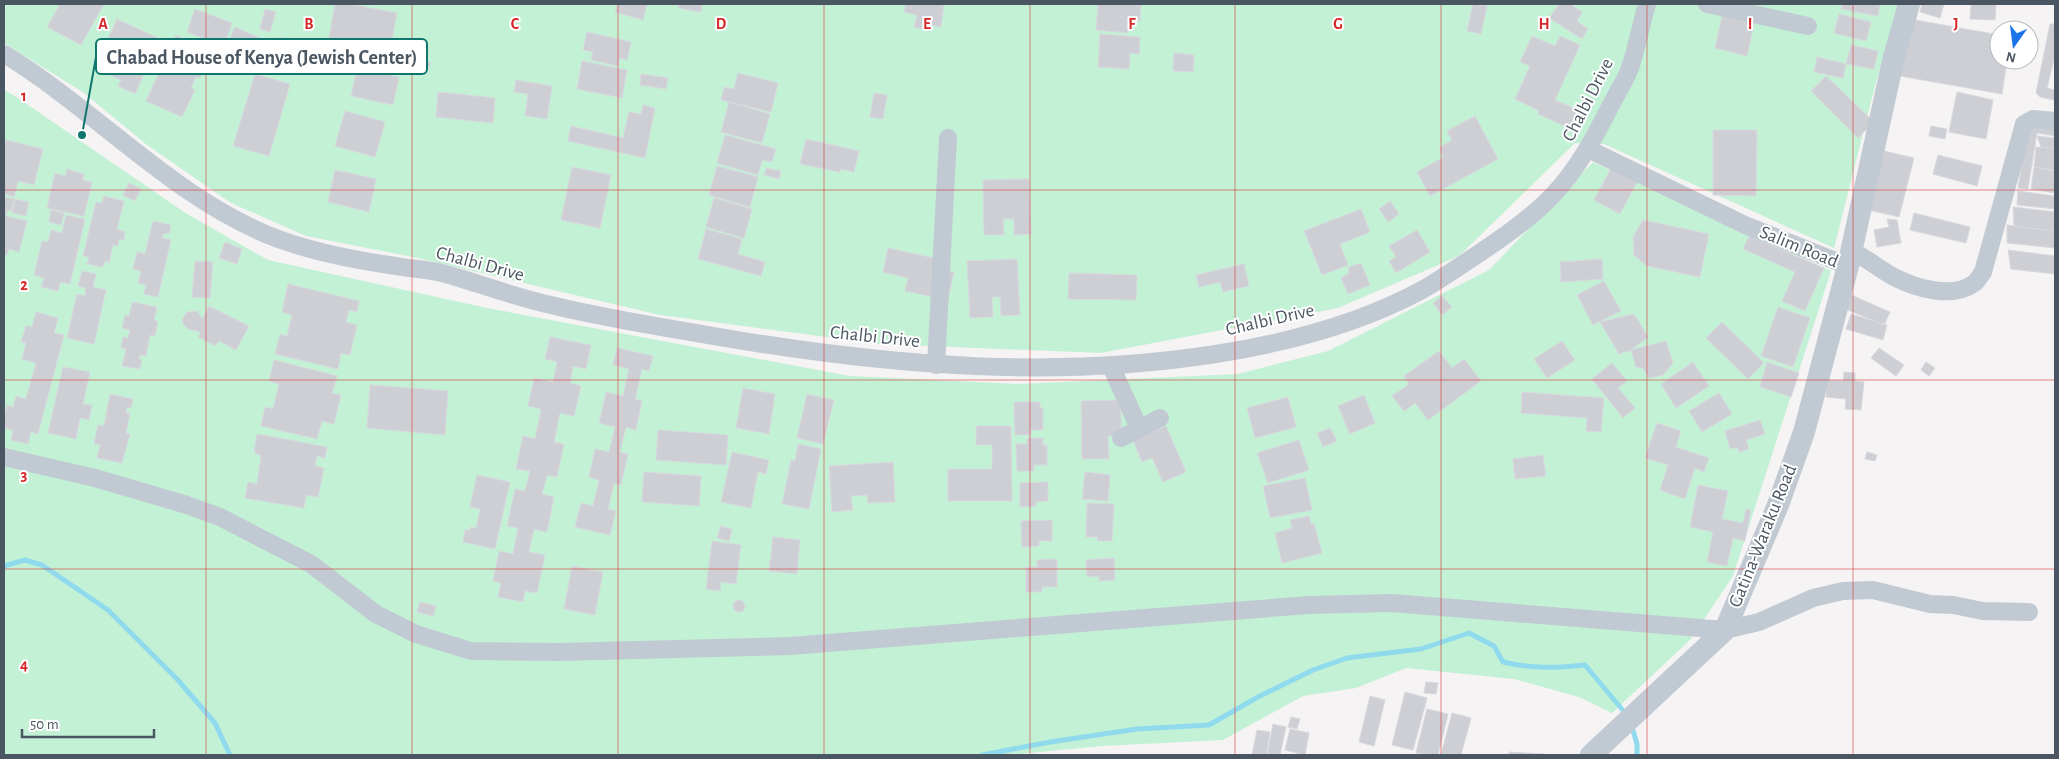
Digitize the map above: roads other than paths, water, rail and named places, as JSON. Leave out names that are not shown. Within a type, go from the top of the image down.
[{"type":"street","name":"Chalbi Drive","points":[[4,54],[120,138],[164,175],[224,215],[270,236],[310,250],[392,266],[438,272],[547,304],[635,323],[853,357],[936,365],[1052,369],[1111,366],[1222,353],[1306,335],[1360,317],[1420,291],[1517,227],[1554,195],[1588,149],[1629,70],[1647,4]]},
{"type":"street","points":[[1707,4],[1808,26]]},
{"type":"street","name":"Salim Road","points":[[1588,149],[1745,225],[1849,258],[1893,61],[1910,4]]},
{"type":"street","points":[[1849,258],[1866,258],[1894,277],[1940,291],[1959,291],[1974,284],[1983,272],[2024,124],[2033,119],[2055,121]]},
{"type":"street","points":[[936,365],[948,138]]},
{"type":"street","name":"Gatina-Waraku Road","points":[[1597,749],[1724,630],[1778,505],[1804,432],[1849,258]]},
{"type":"street","points":[[1111,366],[1139,428]]},
{"type":"street","points":[[1121,438],[1160,418]]},
{"type":"street","points":[[4,457],[95,478],[187,505],[220,517],[311,564],[376,614],[416,634],[471,651],[560,652],[790,646],[1327,604],[1392,603],[1724,630],[1759,622],[1813,598],[1843,591],[1873,590],[1930,604],[1954,605],[1983,611],[2029,612]]},
{"type":"waterway","points":[[4,566],[25,560],[42,565],[108,610],[177,679],[215,723],[230,755]]},
{"type":"waterway","points":[[982,755],[1050,742],[1137,729],[1209,725],[1258,697],[1313,670],[1347,658],[1421,649],[1469,633],[1494,646],[1503,662],[1544,667],[1585,665],[1626,714]]},
{"type":"waterway","points":[[1632,727],[1637,744],[1637,755]]},
{"type":"place","name":"Chabad House of Kenya (Jewish Center)","points":[[82,135]]}]
